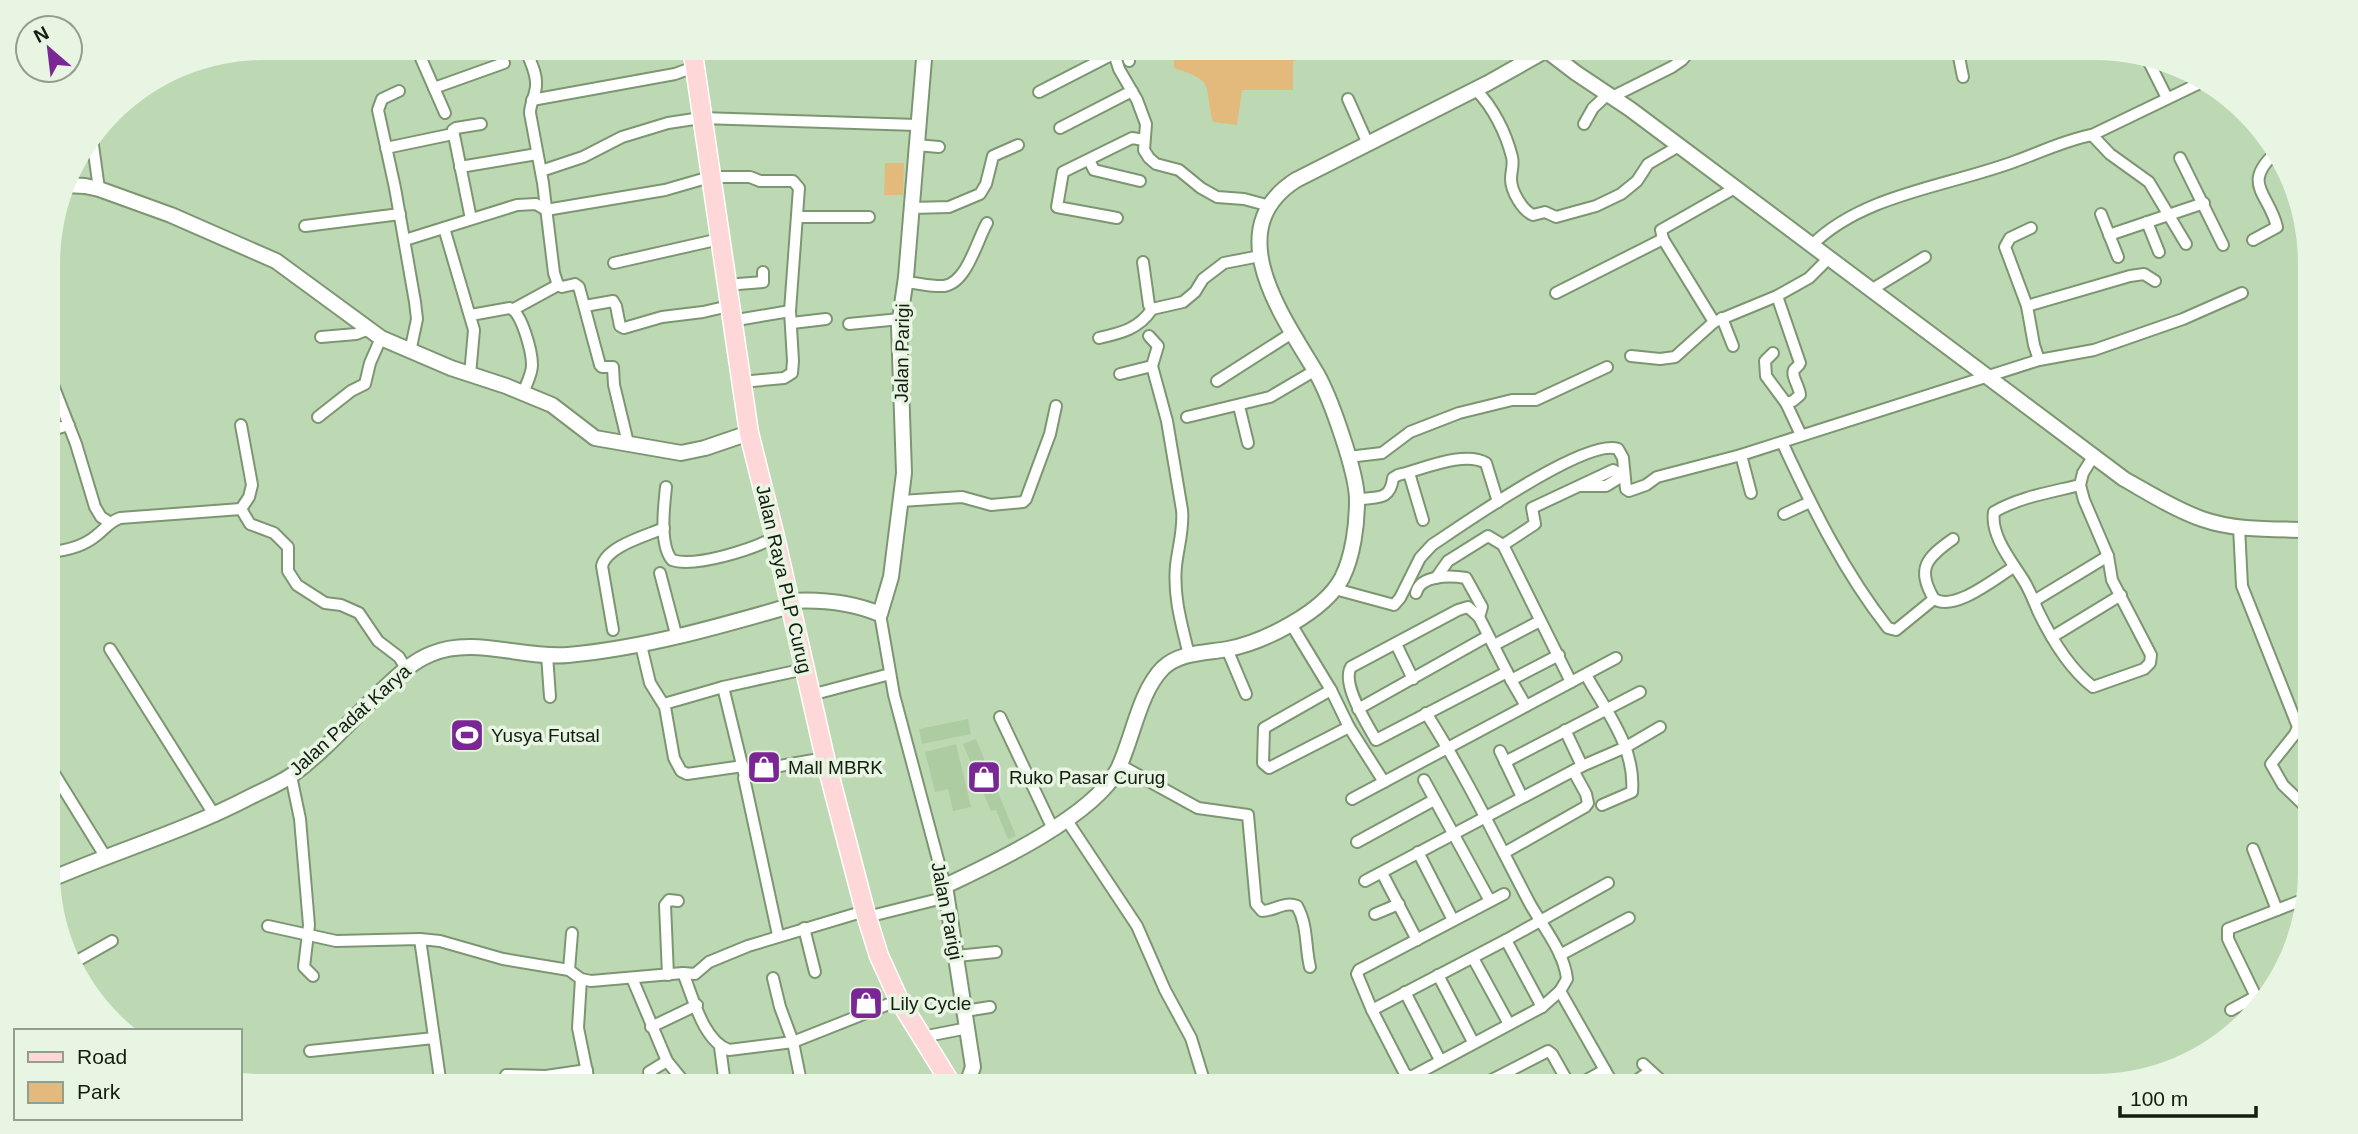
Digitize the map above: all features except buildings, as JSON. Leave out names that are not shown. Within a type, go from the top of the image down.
[{"type":"main road","name":"Jalan Raya PLP Curug","points":[[693,60],[749,433],[825,758],[879,956],[899,1000],[945,1074]]},
{"type":"street","points":[[422,60],[445,113]]},
{"type":"street","points":[[529,60],[536,86],[530,113],[541,171],[552,264],[558,285]]},
{"type":"street","name":"Jalan Parigi","points":[[924,60],[900,319],[904,454],[901,501],[891,577],[880,614],[897,708],[946,891],[968,1028],[973,1067],[971,1074]]},
{"type":"street","points":[[1039,92],[1095,60]]},
{"type":"street","points":[[1117,60],[1146,124],[1144,150],[1156,164],[1180,170],[1207,193],[1217,197],[1244,199],[1270,206]]},
{"type":"street","points":[[268,926],[336,941],[420,939],[456,944],[503,959],[569,970],[581,979],[591,981],[695,974],[718,958],[778,935],[946,891],[1054,829],[1103,789],[1120,765],[1152,682],[1165,666],[1189,655],[1244,645],[1291,624],[1335,589],[1348,563],[1357,500],[1348,457],[1328,399],[1267,282],[1260,256],[1260,225],[1270,206],[1288,185],[1476,90],[1528,60]]},
{"type":"street","points":[[1562,60],[2124,479],[2172,506],[2202,519],[2239,527],[2298,529]]},
{"type":"street","points":[[1584,124],[1593,108],[1610,95],[1682,60]]},
{"type":"street","points":[[1960,60],[1963,77]]},
{"type":"street","points":[[434,88],[504,64]]},
{"type":"street","points":[[532,100],[675,74],[694,67]]},
{"type":"street","points":[[2152,67],[2167,98]]},
{"type":"street","points":[[1812,246],[1838,224],[1896,198],[2092,135],[2194,86]]},
{"type":"street","points":[[1476,90],[1496,115],[1512,158],[1512,185],[1520,203],[1533,215],[1545,212],[1556,217],[1611,200],[1637,181],[1648,164],[1679,146]]},
{"type":"street","points":[[399,91],[387,96],[379,104],[378,110],[405,240],[417,319],[410,352]]},
{"type":"street","points":[[1060,128],[1132,91]]},
{"type":"street","points":[[1348,99],[1368,144]]},
{"type":"street","points":[[541,171],[583,157],[622,137],[668,123],[701,117],[917,125]]},
{"type":"street","points":[[471,219],[453,134],[456,128],[481,124]]},
{"type":"street","points":[[386,148],[453,134]]},
{"type":"street","points":[[2092,135],[2110,154],[2149,182],[2186,244]]},
{"type":"street","points":[[1117,218],[1057,207],[1063,172],[1132,138],[1144,140]]},
{"type":"street","points":[[916,145],[939,146]]},
{"type":"street","points":[[912,208],[949,206],[980,194],[986,184],[993,156],[1018,145]]},
{"type":"street","points":[[94,150],[99,189]]},
{"type":"street","points":[[460,167],[537,154]]},
{"type":"street","points":[[2180,158],[2223,245]]},
{"type":"street","points":[[2253,240],[2277,227],[2260,189],[2258,177],[2270,159]]},
{"type":"street","points":[[1088,160],[1094,170],[1139,181]]},
{"type":"street","points":[[405,240],[525,204],[536,204],[546,210],[665,190],[710,177],[793,181],[799,188],[791,317],[791,375],[741,382]]},
{"type":"street","points":[[75,185],[99,189],[172,215],[276,261],[381,338],[410,352],[552,405],[595,438],[681,453],[749,433]]},
{"type":"street","points":[[1733,346],[1663,239],[1662,228],[1735,188]]},
{"type":"street","points":[[2109,235],[2204,203]]},
{"type":"street","points":[[305,226],[400,214]]},
{"type":"street","points":[[2101,214],[2118,257]]},
{"type":"street","points":[[798,217],[869,217]]},
{"type":"street","points":[[2147,222],[2159,252]]},
{"type":"street","points":[[905,282],[941,286],[954,283],[967,267],[987,223]]},
{"type":"street","points":[[444,228],[474,330],[470,375]]},
{"type":"street","points":[[2031,228],[2010,238],[2005,247],[2027,306],[2032,339],[2039,360]]},
{"type":"street","points":[[614,263],[720,239]]},
{"type":"street","points":[[1556,293],[1663,239]]},
{"type":"street","points":[[1099,338],[1129,330],[1143,321],[1152,309],[1183,302],[1195,292],[1203,279],[1224,263],[1260,256]]},
{"type":"street","points":[[1871,290],[1925,257]]},
{"type":"street","points":[[1631,356],[1675,358],[1718,320],[1777,296],[1809,278],[1829,258]]},
{"type":"street","points":[[1143,262],[1149,305],[1152,309]]},
{"type":"street","points":[[726,285],[763,282],[763,272]]},
{"type":"street","points":[[2027,306],[2130,276],[2144,274],[2155,281]]},
{"type":"street","points":[[471,315],[514,309],[558,285],[578,286],[600,365],[613,367],[614,386],[628,443]]},
{"type":"street","points":[[1335,589],[1394,605],[1401,598],[1420,558],[1432,545],[1551,470],[1604,447],[1618,449],[1623,458],[1625,481],[1629,491],[1646,485],[1657,477],[1741,455],[2039,360],[2094,350],[2183,319],[2242,293]]},
{"type":"street","points":[[1777,296],[1800,363],[1794,372],[1800,395],[1786,403]]},
{"type":"street","points":[[585,306],[612,300],[620,326],[624,328],[650,319],[702,312],[827,319]]},
{"type":"street","points":[[514,309],[520,319],[531,355],[531,371],[523,393]]},
{"type":"street","points":[[849,324],[900,319]]},
{"type":"street","points":[[321,337],[356,334],[369,329]]},
{"type":"street","points":[[1217,381],[1292,333]]},
{"type":"street","points":[[1149,336],[1158,346],[1152,366],[1167,421],[1182,510],[1176,598],[1189,655]]},
{"type":"street","points":[[318,417],[351,391],[365,384],[370,363],[381,338]]},
{"type":"street","points":[[1773,353],[1765,361],[1765,373],[1786,403],[1801,435]]},
{"type":"street","points":[[1120,374],[1152,366]]},
{"type":"street","points":[[1348,457],[1382,453],[1410,432],[1459,413],[1512,400],[1536,400],[1607,367]]},
{"type":"street","points":[[1188,417],[1270,397],[1314,371]]},
{"type":"street","points":[[60,402],[95,507],[101,517],[109,522]]},
{"type":"street","points":[[1239,405],[1248,443]]},
{"type":"street","points":[[901,501],[962,497],[991,505],[1023,502],[1027,499],[1050,433],[1056,406]]},
{"type":"street","points":[[60,428],[69,425]]},
{"type":"street","points":[[60,549],[79,545],[97,535],[109,522],[153,515],[240,509],[249,497],[253,485],[241,425]]},
{"type":"street","points":[[1782,442],[1810,502],[1860,589],[1888,628],[1896,629],[1934,600]]},
{"type":"street","points":[[1741,455],[1751,493]]},
{"type":"street","points":[[2080,485],[2031,498],[1994,512],[1994,523],[2014,567],[2025,582],[2052,637],[2093,687],[2144,669],[2150,663],[2151,655],[2112,580],[2108,556],[2092,522],[2080,485],[2083,473],[2093,457]]},
{"type":"street","points":[[1357,500],[1388,494],[1392,490],[1394,477],[1465,459],[1486,463],[1498,502]]},
{"type":"street","points":[[1409,472],[1423,520]]},
{"type":"street","points":[[1503,545],[1535,524],[1532,508],[1580,486]]},
{"type":"street","points":[[666,487],[664,528],[666,549],[672,560],[724,556],[757,547],[775,537]]},
{"type":"street","points":[[1784,514],[1810,502]]},
{"type":"street","points":[[240,509],[250,524],[274,533],[288,547],[288,571],[298,585],[325,603],[341,605],[359,613],[378,641],[399,657],[405,667]]},
{"type":"street","points":[[2239,527],[2242,586],[2298,727],[2271,764],[2283,785],[2298,799]]},
{"type":"street","points":[[613,629],[602,566],[605,558],[614,550],[664,528]]},
{"type":"street","points":[[1436,578],[1454,557],[1488,536],[1503,545],[1571,682]]},
{"type":"street","points":[[1953,540],[1940,548],[1924,568],[1924,580],[1934,600],[1942,603],[1967,596],[2014,567]]},
{"type":"street","points":[[2034,601],[2108,556]]},
{"type":"street","points":[[1454,557],[1482,607],[1479,617]]},
{"type":"street","points":[[660,573],[677,638]]},
{"type":"street","points":[[1416,593],[1420,583],[1436,578],[1466,578]]},
{"type":"street","points":[[2052,637],[2121,595]]},
{"type":"street","points":[[790,604],[830,601],[880,614]]},
{"type":"street","name":"Jalan Padat Karya","points":[[60,875],[215,816],[291,776],[405,667],[433,653],[449,648],[467,647],[566,656],[677,638],[790,604]]},
{"type":"street","points":[[1525,706],[1509,676],[1488,636],[1479,617],[1468,607],[1356,664],[1348,671],[1357,709],[1376,740],[1426,713],[1509,676],[1559,655]]},
{"type":"street","points":[[1498,643],[1540,621]]},
{"type":"street","points":[[1291,624],[1331,690],[1349,727],[1384,782]]},
{"type":"street","points":[[1357,709],[1488,636]]},
{"type":"street","points":[[1396,644],[1413,679]]},
{"type":"street","points":[[641,645],[650,683],[664,704],[674,758],[681,771],[692,774],[751,771],[825,758]]},
{"type":"street","points":[[110,649],[215,816]]},
{"type":"street","points":[[1227,649],[1247,694]]},
{"type":"street","points":[[547,655],[550,696]]},
{"type":"street","points":[[1352,799],[1616,658]]},
{"type":"street","points":[[664,704],[723,687],[805,669]]},
{"type":"street","points":[[811,695],[890,674]]},
{"type":"street","points":[[1586,675],[1626,747],[1633,776],[1632,792],[1602,805]]},
{"type":"street","points":[[723,687],[744,771],[778,935]]},
{"type":"street","points":[[1331,690],[1264,728],[1263,763],[1269,768],[1349,727]]},
{"type":"street","points":[[1505,762],[1640,692]]},
{"type":"street","points":[[1416,1074],[1542,1007],[1560,991],[1567,979],[1560,955],[1449,748],[1426,713]]},
{"type":"street","points":[[1000,717],[1054,829]]},
{"type":"street","points":[[1366,881],[1660,727]]},
{"type":"street","points":[[1504,853],[1588,803],[1565,730]]},
{"type":"street","points":[[1500,751],[1522,797]]},
{"type":"street","points":[[1120,765],[1198,808],[1248,815],[1256,904],[1262,911],[1289,904],[1297,906],[1305,929],[1306,953],[1310,967]]},
{"type":"street","points":[[291,776],[300,819],[308,934],[304,967],[313,976]]},
{"type":"street","points":[[1424,780],[1490,901]]},
{"type":"street","points":[[60,783],[105,856]]},
{"type":"street","points":[[1357,842],[1434,800]]},
{"type":"street","points":[[1066,819],[1137,926],[1165,990],[1191,1038],[1202,1074]]},
{"type":"street","points":[[2253,849],[2277,910]]},
{"type":"street","points":[[1418,852],[1453,920]]},
{"type":"street","points":[[1382,873],[1417,940]]},
{"type":"street","points":[[1372,1010],[1608,883]]},
{"type":"street","points":[[1405,1074],[1372,1010],[1357,974],[1504,894]]},
{"type":"street","points":[[668,975],[665,905],[669,900],[678,901]]},
{"type":"street","points":[[2255,997],[2228,939],[2228,929],[2296,903]]},
{"type":"street","points":[[1375,914],[1399,904]]},
{"type":"street","points":[[1560,955],[1629,918]]},
{"type":"street","points":[[804,928],[815,972]]},
{"type":"street","points":[[569,970],[572,933]]},
{"type":"street","points":[[420,939],[439,1074]]},
{"type":"street","points":[[1506,940],[1542,1007]]},
{"type":"street","points":[[80,959],[112,941]]},
{"type":"street","points":[[957,956],[996,952]]},
{"type":"street","points":[[1473,958],[1509,1024]]},
{"type":"street","points":[[683,973],[706,1029],[720,1047],[724,1074]]},
{"type":"street","points":[[1438,975],[1474,1042]]},
{"type":"street","points":[[632,978],[651,1027],[675,1074]]},
{"type":"street","points":[[773,978],[793,1042],[799,1074]]},
{"type":"street","points":[[581,979],[578,1028],[588,1074]]},
{"type":"street","points":[[1560,991],[1607,1074]]},
{"type":"street","points":[[1405,992],[1440,1060]]},
{"type":"street","points":[[720,1047],[729,1050],[793,1042],[899,1000]]},
{"type":"street","points":[[651,1027],[697,1005]]},
{"type":"street","points":[[2231,1010],[2248,1005]]},
{"type":"street","points":[[965,1010],[990,1007]]},
{"type":"street","points":[[922,1037],[968,1028]]},
{"type":"street","points":[[310,1051],[434,1038]]},
{"type":"street","points":[[1505,1074],[1548,1051],[1565,1074]]},
{"type":"street","points":[[650,1074],[667,1061]]},
{"type":"street","points":[[1640,1074],[1646,1067],[1654,1074]]},
{"type":"street","points":[[560,1074],[587,1070]]},
{"type":"street","points":[[1597,1074],[1605,1070]]},
{"type":"shaded area","name":"Ruko Pasar Curug","points":[[968,719],[971,734],[922,744],[919,729]]},
{"type":"shaded area","name":"Ruko Pasar Curug","points":[[976,739],[1016,836],[1008,839],[996,810],[991,811],[963,744]]},
{"type":"shaded area","name":"Ruko Pasar Curug","points":[[956,744],[971,807],[953,811],[948,789],[935,792],[925,752]]},
{"type":"green space","points":[[1174,60],[1296,60],[1293,61],[1293,90],[1242,90],[1237,125],[1213,122],[1206,86],[1197,77],[1174,68]]},
{"type":"green space","points":[[885,163],[904,163],[903,195],[884,195]]},
{"type":"place","name":"Yusya Futsal","points":[[467,735]]},
{"type":"place","name":"Mall MBRK","points":[[764,767]]},
{"type":"place","name":"Ruko Pasar Curug","points":[[984,777]]},
{"type":"place","name":"Lily Cycle","points":[[866,1003]]}]
